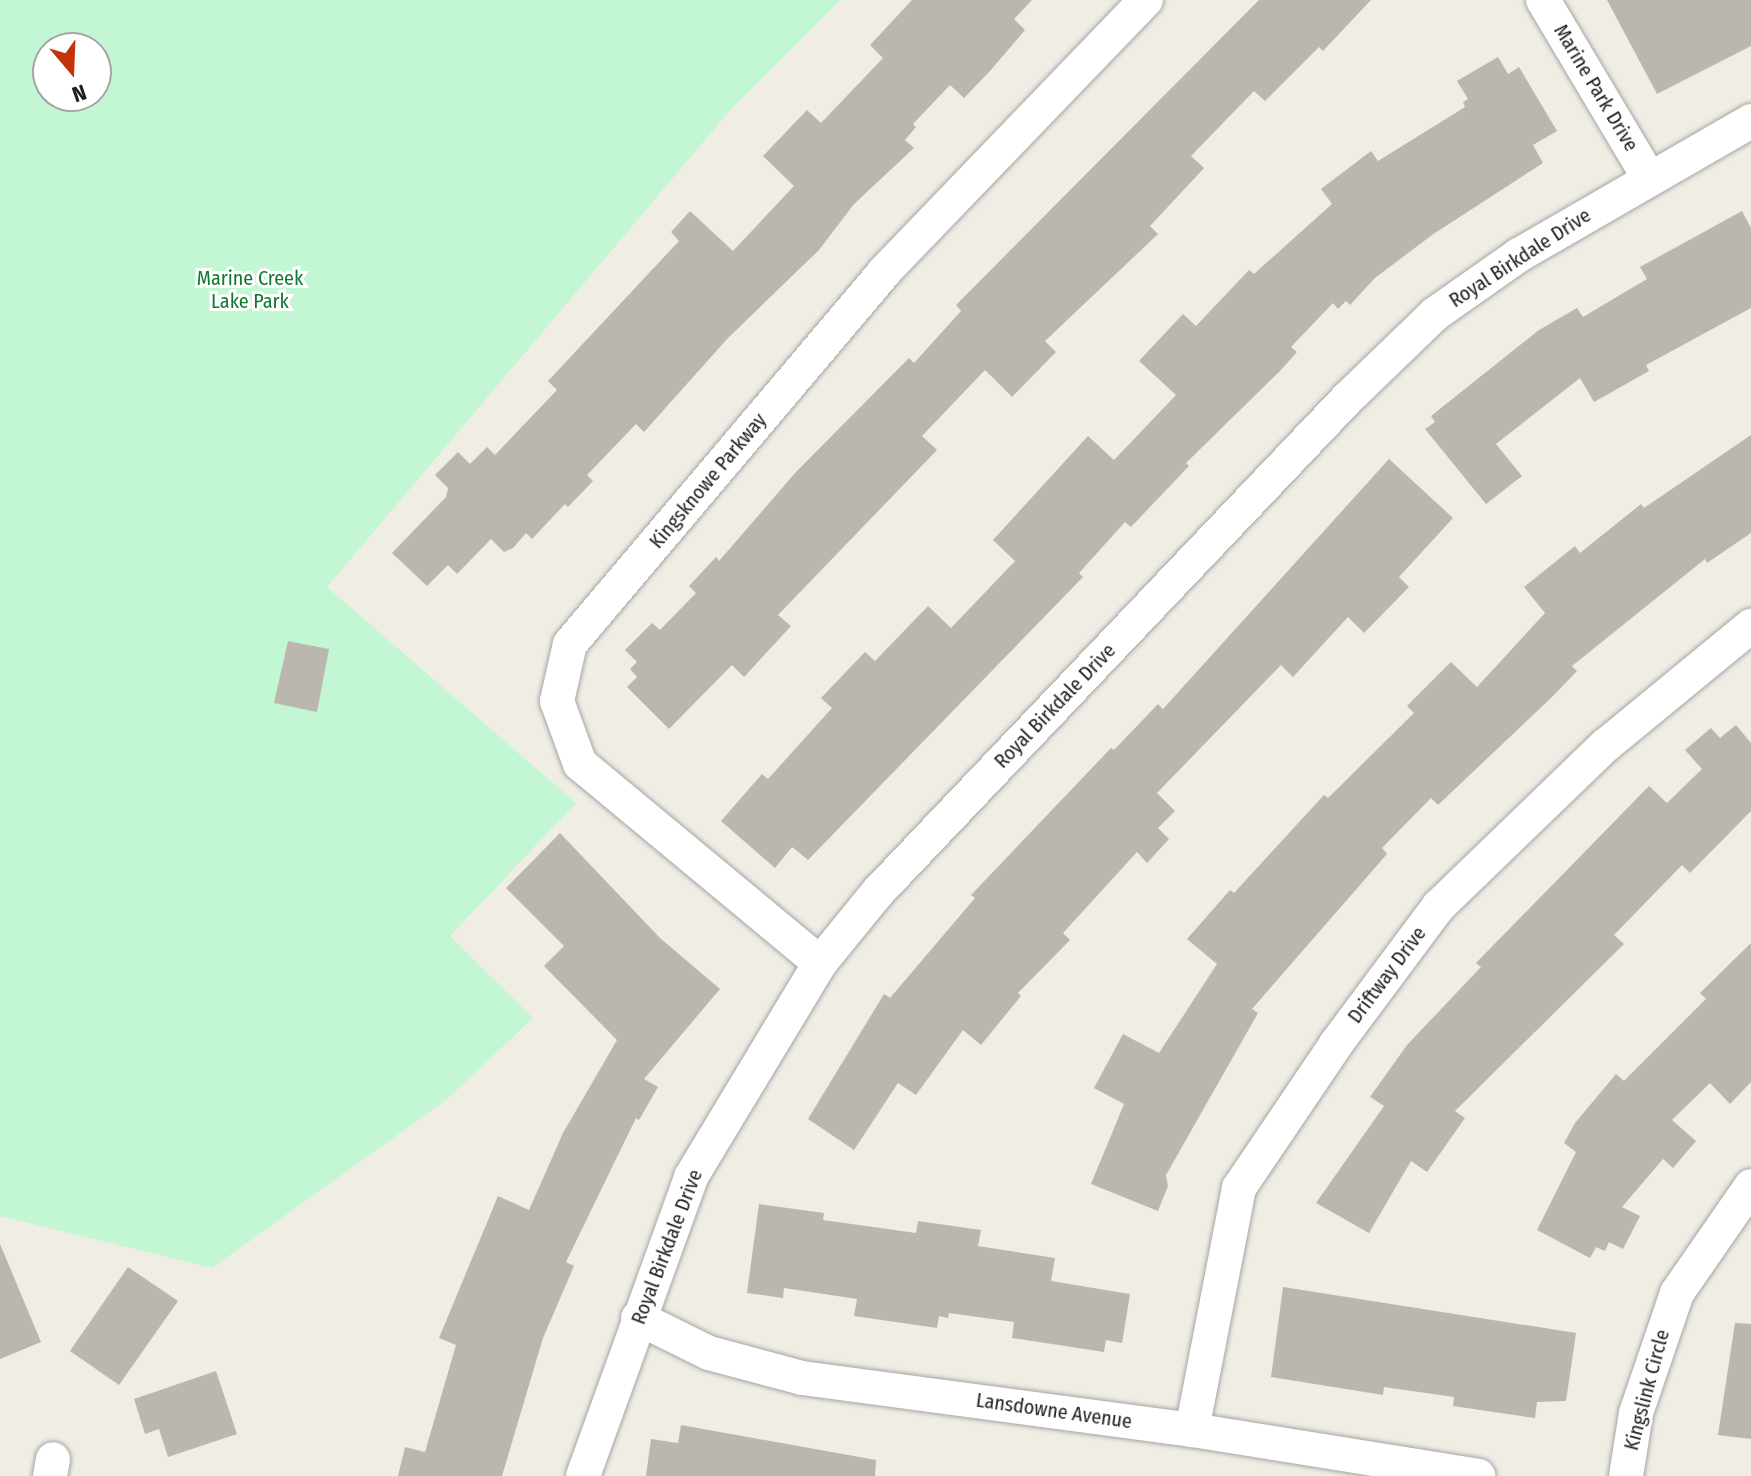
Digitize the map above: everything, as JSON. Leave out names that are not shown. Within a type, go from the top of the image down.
[{"type":"street","name":"Kingsknowe Parkway","points":[[820,963],[580,764],[557,701],[570,644],[884,272],[1146,0]]},
{"type":"street","name":"Marine Park Drive","points":[[1543,0],[1648,176]]},
{"type":"street","name":"Royal Birkdale Drive","points":[[583,1476],[691,1177],[820,963],[933,834],[1347,399],[1435,314],[1519,255],[1648,176],[1751,121]]},
{"type":"street","name":"Driftway Drive","points":[[1192,1430],[1239,1188],[1336,1044],[1439,906],[1606,745],[1751,626]]},
{"type":"street","name":"Kingslink Circle","points":[[1626,1476],[1636,1413],[1677,1293],[1751,1186]]},
{"type":"street","name":"Lansdowne Avenue","points":[[638,1318],[709,1353],[802,1378],[1192,1430],[1478,1476]]},
{"type":"green space","name":"Marine Creek Lake Park","points":[[0,0],[840,0],[732,108],[327,587],[576,803],[450,936],[533,1018],[446,1100],[212,1268],[0,1216]]},
{"type":"building","points":[[912,0],[1032,0],[1014,19],[1025,30],[990,71],[964,98],[950,85],[913,124],[916,127],[905,140],[914,148],[854,204],[819,250],[728,338],[644,432],[636,424],[587,475],[593,481],[568,507],[565,504],[532,539],[526,533],[513,548],[504,552],[491,539],[457,574],[448,565],[427,586],[392,553],[446,497],[448,488],[435,475],[458,452],[470,464],[487,447],[495,455],[557,390],[548,381],[679,241],[671,232],[690,211],[733,251],[794,186],[763,156],[807,110],[821,123],[883,58],[870,45]]},
{"type":"building","points":[[1259,0],[1371,0],[1323,51],[1319,47],[1265,101],[1254,91],[1191,156],[1204,168],[1150,226],[1158,234],[1045,341],[1056,352],[1012,397],[985,370],[922,436],[937,450],[778,615],[791,626],[744,677],[732,665],[669,729],[627,687],[637,677],[630,669],[637,662],[625,650],[652,623],[660,630],[696,593],[689,586],[716,557],[719,561],[796,472],[909,358],[914,363],[961,311],[956,305]]},
{"type":"building","points":[[1607,0],[1751,0],[1751,46],[1657,94]]},
{"type":"building","points":[[1498,57],[1508,74],[1519,67],[1557,131],[1533,145],[1543,163],[1432,235],[1375,278],[1350,305],[1346,301],[1338,309],[1333,303],[1291,347],[1297,352],[1280,371],[1186,463],[1189,466],[1131,527],[1125,522],[1079,573],[1083,577],[808,860],[792,847],[775,868],[721,821],[762,774],[768,779],[832,708],[821,698],[865,652],[875,661],[928,606],[951,628],[1015,561],[993,540],[1088,436],[1114,460],[1176,395],[1139,361],[1183,314],[1196,326],[1249,270],[1254,274],[1332,204],[1321,189],[1371,151],[1378,161],[1465,107],[1463,102],[1468,99],[1457,81]]},
{"type":"building","points":[[1742,211],[1751,228],[1751,308],[1646,365],[1649,371],[1594,402],[1580,378],[1496,444],[1522,476],[1486,504],[1425,429],[1435,422],[1431,416],[1539,330],[1577,308],[1583,317],[1647,279],[1640,267]]},
{"type":"building","points":[[1751,435],[1751,533],[1707,563],[1705,559],[1572,666],[1577,671],[1551,698],[1438,805],[1431,798],[1382,848],[1387,854],[1252,1009],[1258,1013],[1166,1175],[1168,1186],[1158,1211],[1091,1184],[1124,1104],[1094,1088],[1123,1034],[1159,1053],[1217,964],[1187,939],[1230,890],[1234,893],[1324,795],[1328,798],[1414,713],[1407,706],[1451,662],[1477,687],[1545,613],[1524,587],[1575,546],[1580,553],[1641,504],[1644,508]]},
{"type":"building","points":[[1389,459],[1453,518],[1399,577],[1409,587],[1364,633],[1348,617],[1293,677],[1281,665],[1157,793],[1175,811],[1158,828],[1169,839],[1147,863],[1137,852],[1063,933],[1070,940],[1018,993],[1021,996],[981,1045],[963,1030],[916,1095],[898,1083],[854,1150],[808,1119],[884,994],[890,998],[975,898],[971,895],[1111,748],[1114,750],[1158,704],[1163,709]]},
{"type":"building","points":[[288,641],[329,649],[317,712],[274,703]]},
{"type":"building","points":[[1736,725],[1751,743],[1751,811],[1690,873],[1682,865],[1614,935],[1624,944],[1455,1111],[1465,1118],[1427,1172],[1411,1161],[1369,1233],[1316,1203],[1384,1106],[1370,1097],[1407,1045],[1481,967],[1476,963],[1649,786],[1667,803],[1702,769],[1685,750],[1711,728],[1720,738]]},
{"type":"building","points":[[560,833],[660,938],[720,989],[644,1079],[658,1087],[639,1120],[636,1118],[566,1262],[574,1266],[543,1338],[502,1476],[398,1476],[405,1447],[425,1452],[456,1345],[439,1338],[498,1196],[529,1210],[563,1133],[617,1040],[544,966],[564,946],[506,888]]},
{"type":"building","points":[[1751,943],[1751,1082],[1730,1104],[1710,1083],[1672,1120],[1696,1141],[1673,1168],[1663,1159],[1622,1207],[1640,1216],[1623,1249],[1609,1242],[1605,1251],[1596,1247],[1590,1258],[1537,1230],[1576,1152],[1564,1143],[1575,1123],[1616,1074],[1624,1081],[1706,999],[1700,993]]},
{"type":"building","points":[[759,1204],[824,1213],[823,1220],[916,1233],[918,1221],[981,1230],[978,1246],[1055,1258],[1051,1281],[1130,1294],[1122,1343],[1106,1340],[1104,1352],[1012,1338],[1014,1322],[949,1313],[948,1318],[939,1316],[937,1328],[854,1316],[857,1299],[784,1288],[783,1298],[747,1293]]},
{"type":"building","points":[[0,1244],[41,1342],[0,1359]]},
{"type":"building","points":[[128,1267],[178,1301],[119,1385],[70,1351]]},
{"type":"building","points":[[1283,1287],[1576,1333],[1566,1401],[1537,1402],[1535,1418],[1453,1406],[1454,1397],[1384,1387],[1383,1395],[1271,1377]]},
{"type":"building","points":[[1735,1323],[1751,1324],[1751,1439],[1718,1435]]},
{"type":"building","points":[[216,1371],[237,1434],[168,1457],[159,1429],[145,1434],[134,1399]]},
{"type":"building","points":[[681,1425],[876,1460],[875,1476],[646,1476],[651,1439],[678,1443]]}]
